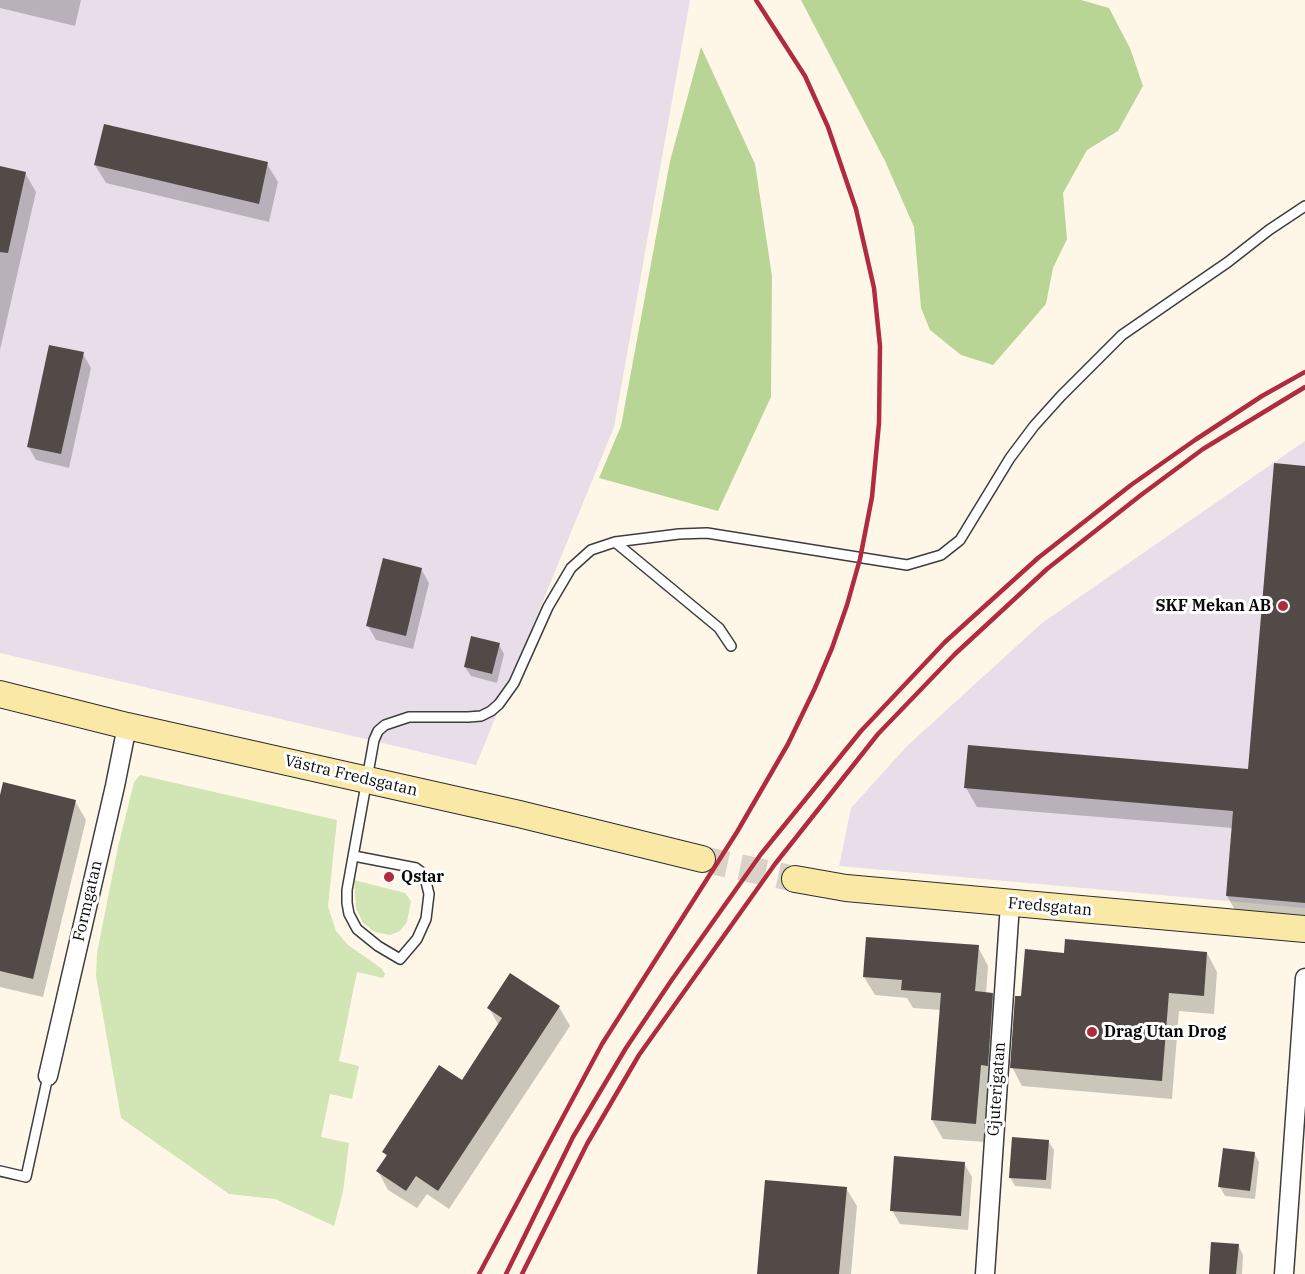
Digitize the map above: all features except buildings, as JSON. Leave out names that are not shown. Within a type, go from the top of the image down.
[{"type":"street","name":"Västra Fredsgatan","points":[[0,694],[127,726],[519,814],[702,859]]},
{"type":"street","name":"Formgatan","points":[[48,1076],[127,726]]},
{"type":"street","name":"Fredsgatan","points":[[795,879],[846,888],[1305,929]]},
{"type":"street","name":"Gjuterigatan","points":[[985,1274],[1010,904]]},
{"type":"street","points":[[1284,1274],[1305,978]]},
{"type":"lane","points":[[354,856],[416,868],[424,874],[429,894],[426,920],[417,939],[400,959],[378,946],[357,929],[349,914],[347,890],[374,740],[378,731],[385,725],[409,717],[481,716],[491,711],[514,683],[548,607],[571,568],[591,550],[615,542],[707,533],[907,565],[941,555],[960,540],[1010,458],[1034,426],[1122,335],[1305,206]]},
{"type":"lane","points":[[615,542],[719,628],[731,646]]},
{"type":"lane","points":[[0,1171],[26,1177],[48,1076]]},
{"type":"shaded area","points":[[0,0],[690,0],[614,427],[476,765],[0,653]]},
{"type":"shaded area","points":[[1305,441],[1305,908],[839,866],[851,808],[907,746],[1042,623]]},
{"type":"green space","points":[[801,0],[1081,0],[1109,8],[1130,48],[1143,86],[1118,131],[1087,150],[1063,193],[1067,239],[1053,268],[1046,304],[993,365],[961,355],[930,330],[921,308],[914,227],[885,161]]},
{"type":"green space","points":[[701,47],[755,164],[772,276],[771,397],[718,511],[599,478],[621,426],[670,161]]},
{"type":"green space","points":[[140,775],[337,820],[328,906],[336,931],[348,945],[381,968],[385,974],[383,978],[357,972],[339,1061],[359,1066],[352,1099],[330,1094],[321,1137],[349,1143],[343,1192],[334,1226],[275,1199],[229,1194],[121,1118],[96,976],[97,953],[118,847],[134,782]]},
{"type":"green space","points":[[354,880],[405,893],[411,901],[407,922],[400,931],[390,935],[375,932],[363,923],[356,908]]},
{"type":"tunnel","points":[[702,859],[795,879]]},
{"type":"railway","points":[[479,1274],[602,1044],[737,832],[788,744],[832,648],[860,559],[872,497],[879,423],[880,346],[874,288],[856,209],[828,127],[805,76],[756,0]]},
{"type":"railway","points":[[506,1274],[573,1137],[626,1048],[761,854],[861,731],[945,642],[1038,558],[1131,485],[1195,440],[1262,396],[1305,372]]},
{"type":"railway","points":[[522,1274],[587,1144],[639,1055],[775,864],[878,734],[955,654],[1047,569],[1203,449],[1305,387]]},
{"type":"place","name":"SKF Mekan AB","points":[[1283,606]]},
{"type":"place","name":"Qstar","points":[[389,877]]},
{"type":"place","name":"Drag Utan Drog","points":[[1092,1032]]}]
